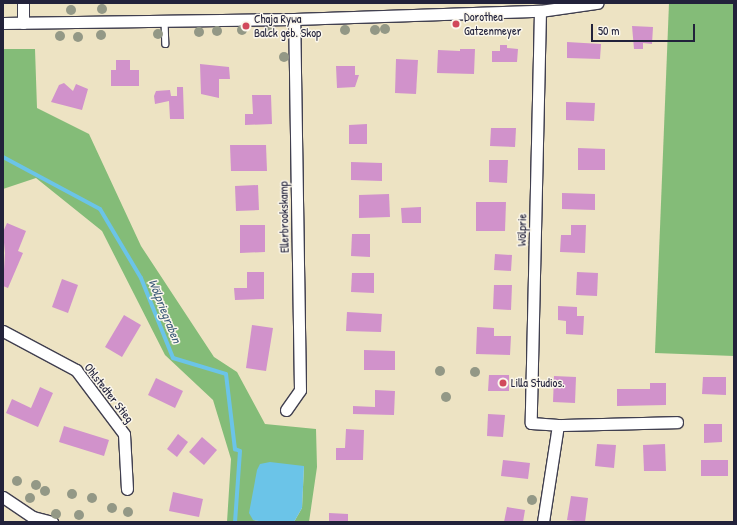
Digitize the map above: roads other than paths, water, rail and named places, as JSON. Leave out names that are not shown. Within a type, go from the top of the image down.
[{"type":"street","points":[[23,3],[23,23]]},
{"type":"street","points":[[3,23],[294,19],[540,11],[597,3]]},
{"type":"street","name":"Wölprie","points":[[540,11],[531,423],[558,426],[677,422]]},
{"type":"street","name":"Ellerbrookskamp","points":[[286,410],[300,390],[294,19]]},
{"type":"street","name":"Ohlstedter Stieg","points":[[3,331],[76,370],[124,434],[127,489]]},
{"type":"street","points":[[543,522],[558,426]]},
{"type":"street","points":[[3,497],[33,520],[52,522]]},
{"type":"lane","points":[[165,21],[166,44]]},
{"type":"water","points":[[270,462],[304,466],[302,508],[294,522],[265,522],[253,520],[249,513],[257,470],[260,464]]},
{"type":"waterway","name":"Wölpriegraben","points":[[3,157],[100,209],[141,278],[173,358],[226,374],[235,449],[240,451],[235,522]]},
{"type":"place","name":"Dorothea Gatzenmeyer","points":[[456,24]]},
{"type":"place","name":"Chaja Rywa Balck geb. Skop","points":[[246,26]]},
{"type":"place","name":"Lilla Studios.","points":[[503,383]]}]
